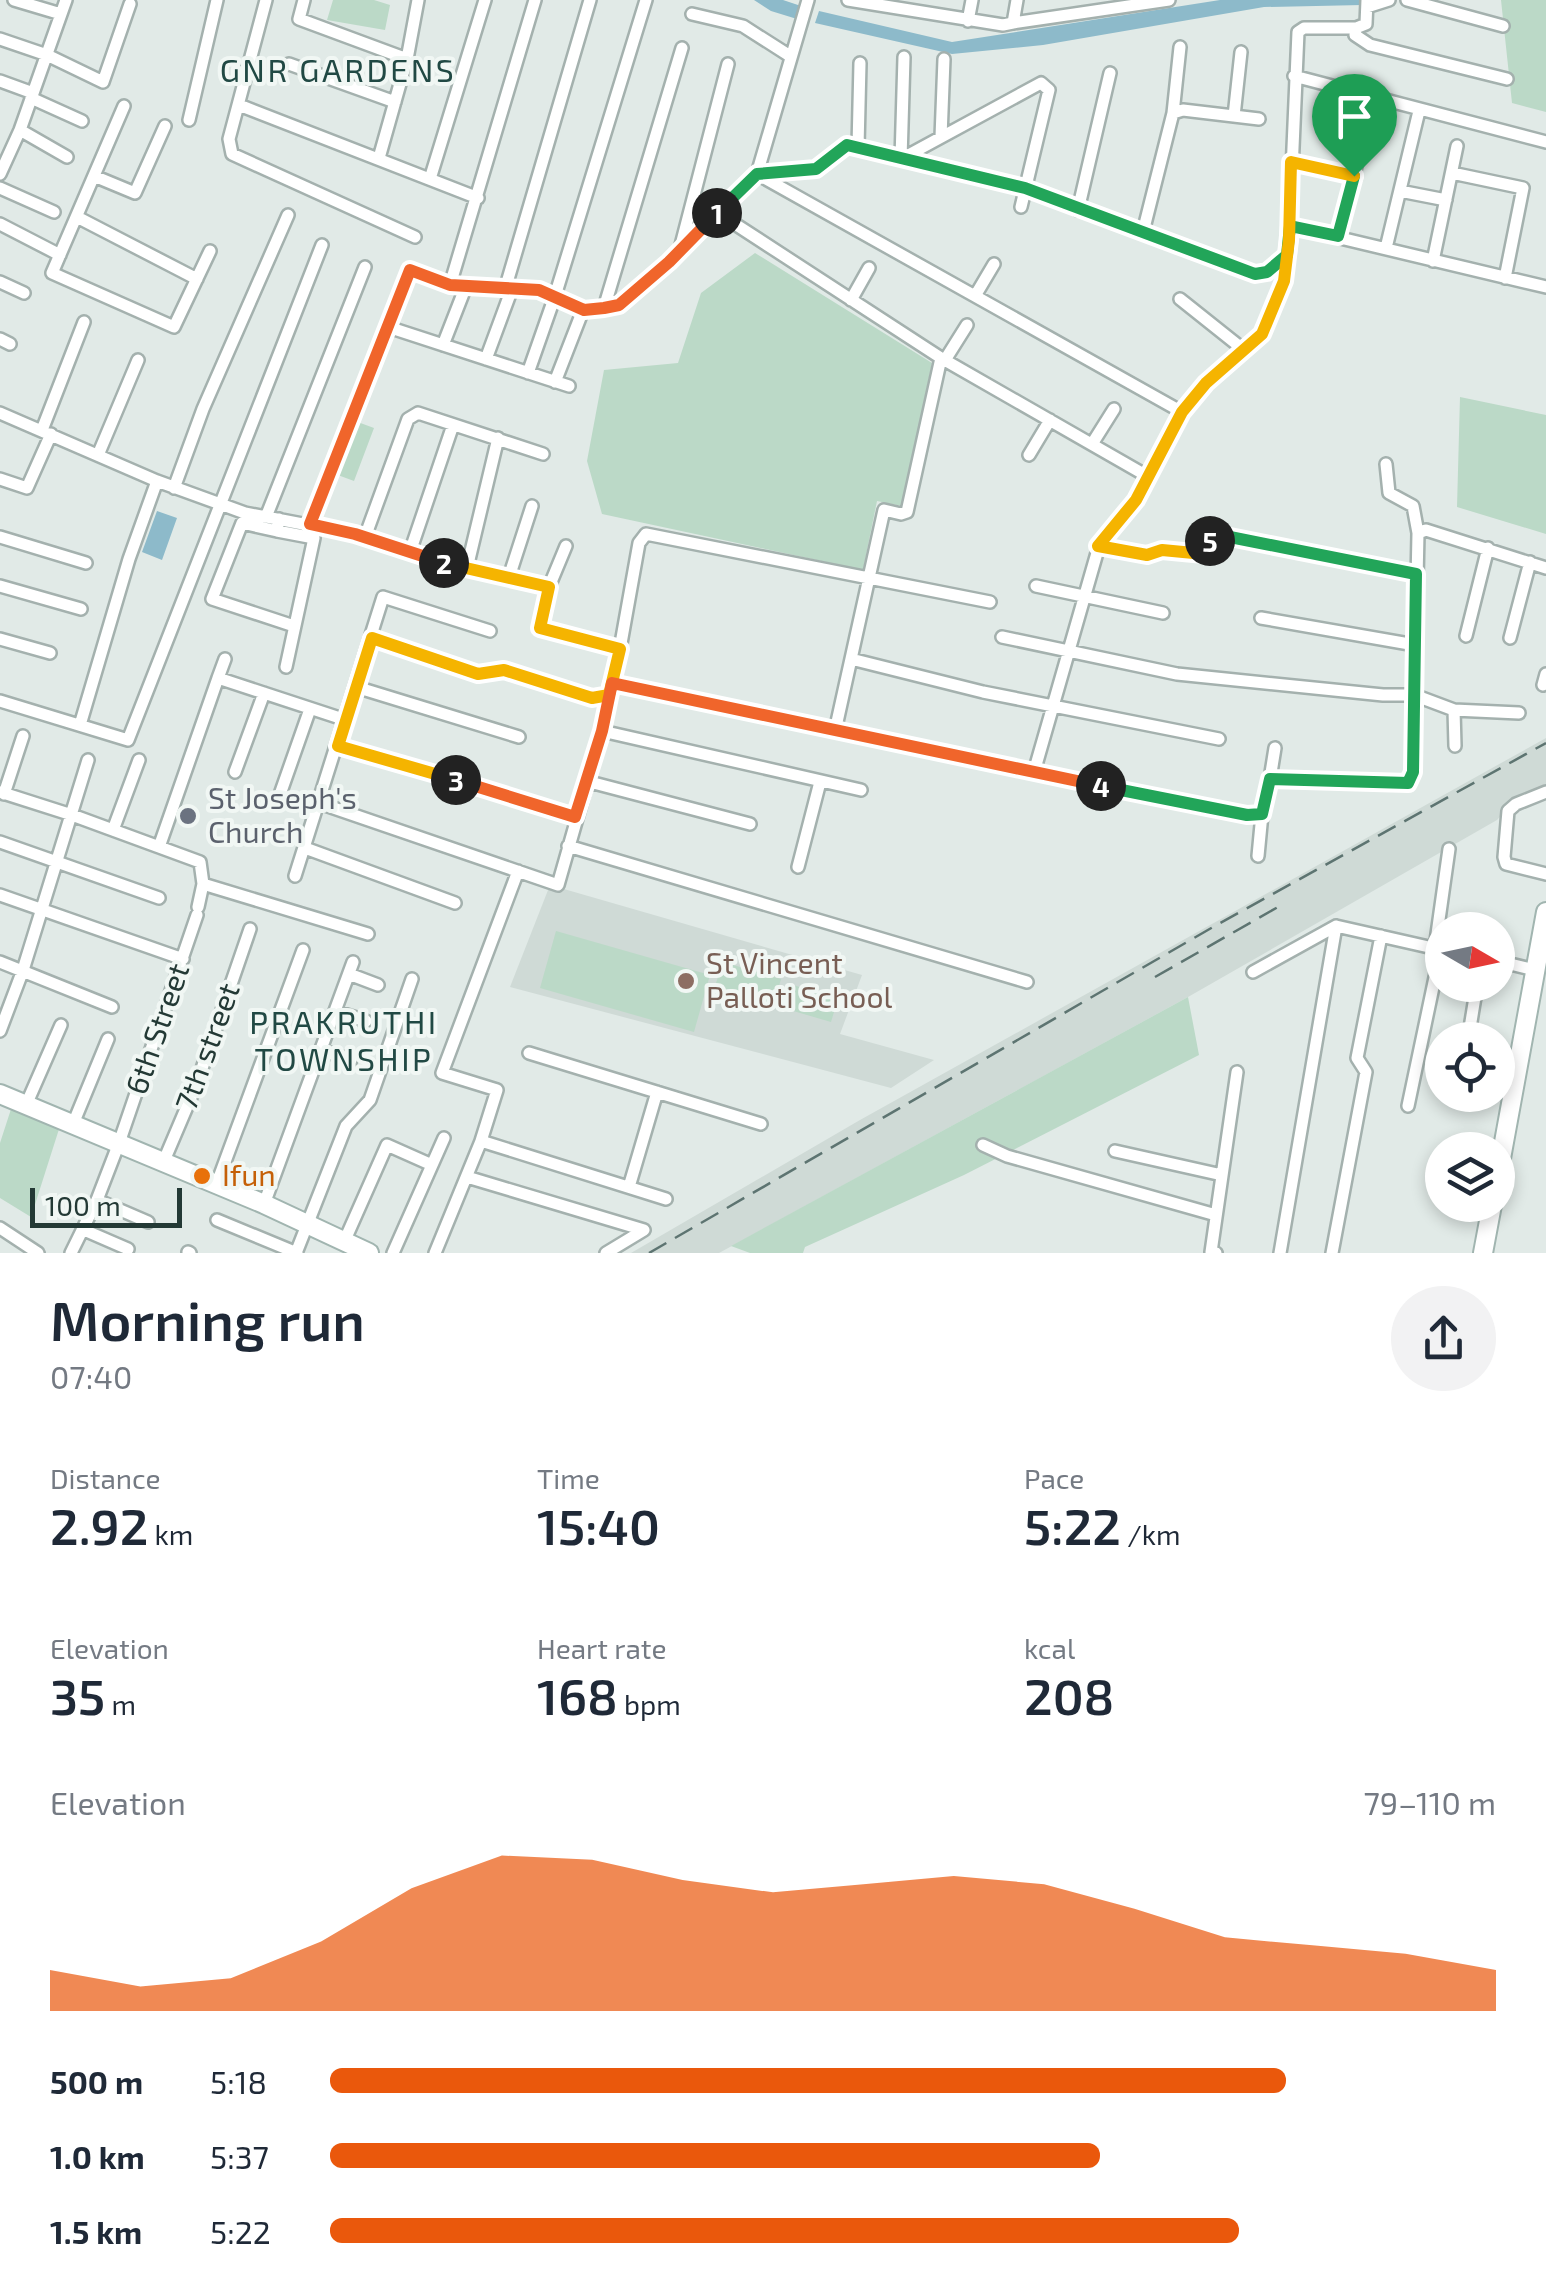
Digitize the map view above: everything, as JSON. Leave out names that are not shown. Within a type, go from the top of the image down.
[{"type":"street","points":[[14,0],[61,14]]},
{"type":"street","points":[[0,174],[20,130],[66,0]]},
{"type":"street","points":[[189,120],[218,0]]},
{"type":"street","points":[[266,0],[229,139],[232,154],[415,237]]},
{"type":"street","points":[[304,0],[299,19],[406,59]]},
{"type":"street","points":[[380,158],[418,0]]},
{"type":"street","points":[[430,178],[485,0]]},
{"type":"street","points":[[450,285],[535,0]]},
{"type":"street","points":[[486,359],[590,0]]},
{"type":"street","points":[[528,373],[646,0]]},
{"type":"street","points":[[848,0],[968,21],[1013,24],[1096,6],[1168,0]]},
{"type":"street","points":[[968,21],[972,0]]},
{"type":"street","points":[[1013,24],[1017,0]]},
{"type":"street","points":[[1034,772],[1098,546],[1136,500],[1182,412],[1206,383],[1262,334],[1284,281],[1290,226],[1294,76],[1300,30],[1356,28],[1366,24],[1367,3],[1389,0]]},
{"type":"street","points":[[1407,0],[1503,26]]},
{"type":"street","points":[[0,39],[47,54],[103,82],[130,4]]},
{"type":"street","points":[[310,524],[410,270],[450,285],[510,286],[555,296],[584,310],[619,305],[757,174],[806,6]]},
{"type":"street","points":[[692,14],[742,26],[790,56]]},
{"type":"street","points":[[1356,28],[1358,40],[1370,45],[1506,79]]},
{"type":"street","points":[[1143,232],[1173,113],[1180,47]]},
{"type":"street","points":[[604,308],[682,48]]},
{"type":"street","points":[[1234,116],[1241,52]]},
{"type":"street","points":[[901,159],[904,57]]},
{"type":"street","points":[[941,137],[944,59]]},
{"type":"street","points":[[858,147],[860,63]]},
{"type":"street","points":[[289,64],[395,102]]},
{"type":"street","points":[[680,249],[728,64]]},
{"type":"street","points":[[1078,210],[1110,74]]},
{"type":"street","points":[[1294,76],[1546,142]]},
{"type":"street","points":[[0,81],[82,121]]},
{"type":"street","points":[[901,159],[1037,83],[1045,85],[1048,90],[1021,208]]},
{"type":"street","points":[[239,105],[478,198]]},
{"type":"street","points":[[124,106],[52,273],[174,327],[210,251]]},
{"type":"street","points":[[1173,113],[1183,110],[1259,119]]},
{"type":"street","points":[[1386,248],[1419,110]]},
{"type":"street","points":[[94,176],[135,193],[165,126]]},
{"type":"street","points":[[1338,236],[1366,128]]},
{"type":"street","points":[[20,130],[66,157]]},
{"type":"street","points":[[1433,262],[1458,146]]},
{"type":"street","points":[[757,174],[816,169],[841,148],[858,147],[1025,188],[1255,274],[1267,272],[1287,255]]},
{"type":"street","points":[[1291,162],[1354,176]]},
{"type":"street","points":[[1452,173],[1523,188],[1505,278]]},
{"type":"street","points":[[757,174],[1182,412]]},
{"type":"street","points":[[0,188],[54,212]]},
{"type":"street","points":[[1400,191],[1446,200]]},
{"type":"street","points":[[718,213],[943,359],[1148,476]]},
{"type":"street","points":[[174,488],[203,409],[288,215]]},
{"type":"street","points":[[77,217],[197,279]]},
{"type":"street","points":[[0,224],[60,255]]},
{"type":"street","points":[[1290,226],[1546,288]]},
{"type":"street","points":[[0,701],[128,740],[322,245]]},
{"type":"street","points":[[976,296],[994,264]]},
{"type":"street","points":[[274,522],[365,266]]},
{"type":"street","points":[[852,300],[869,268]]},
{"type":"street","points":[[0,282],[24,293]]},
{"type":"street","points":[[444,346],[466,286]]},
{"type":"street","points":[[1180,299],[1244,350]]},
{"type":"street","points":[[556,382],[584,310]]},
{"type":"street","points":[[0,478],[27,488],[84,322]]},
{"type":"street","points":[[835,732],[884,510],[907,512],[943,359],[966,325]]},
{"type":"street","points":[[388,328],[569,386]]},
{"type":"street","points":[[98,455],[138,360]]},
{"type":"street","points":[[1092,444],[1114,409]]},
{"type":"street","points":[[365,537],[408,419],[418,412],[542,454]]},
{"type":"street","points":[[0,413],[157,482],[314,538],[286,666]]},
{"type":"street","points":[[1029,455],[1050,420]]},
{"type":"street","points":[[410,552],[453,425]]},
{"type":"street","points":[[467,568],[498,438]]},
{"type":"street","points":[[1270,779],[1408,783],[1413,772],[1418,533],[1413,506],[1389,493],[1386,464]]},
{"type":"street","points":[[80,725],[129,560],[157,482]]},
{"type":"street","points":[[508,577],[532,506]]},
{"type":"street","points":[[294,626],[212,599],[242,523],[310,524],[549,587]]},
{"type":"street","points":[[1418,533],[1426,530],[1546,568]]},
{"type":"street","points":[[319,803],[558,885],[602,731],[639,543],[646,534],[990,602]]},
{"type":"street","points":[[1098,546],[1147,555],[1162,550],[1204,554],[1215,534],[1416,574]]},
{"type":"street","points":[[0,536],[86,563]]},
{"type":"street","points":[[566,546],[549,587],[540,628],[620,649]]},
{"type":"street","points":[[1466,636],[1488,548]]},
{"type":"street","points":[[1510,638],[1530,562]]},
{"type":"street","points":[[0,586],[81,609]]},
{"type":"street","points":[[1036,586],[1162,614]]},
{"type":"street","points":[[296,876],[383,596],[490,630]]},
{"type":"street","points":[[1261,618],[1415,645]]},
{"type":"street","points":[[372,638],[478,674],[504,670],[592,698],[610,689],[1230,812],[1262,814]]},
{"type":"street","points":[[1002,638],[1177,674],[1414,695],[1454,710],[1519,713]]},
{"type":"street","points":[[0,639],[50,653]]},
{"type":"street","points":[[159,847],[226,658]]},
{"type":"street","points":[[851,659],[1052,706],[1218,739]]},
{"type":"street","points":[[218,678],[346,720]]},
{"type":"street","points":[[356,686],[519,737]]},
{"type":"street","points":[[235,772],[264,693]]},
{"type":"street","points":[[277,803],[310,709]]},
{"type":"street","points":[[1454,710],[1456,746]]},
{"type":"street","points":[[602,731],[861,790]]},
{"type":"street","points":[[23,736],[2,793],[200,862],[203,884],[368,934]]},
{"type":"street","points":[[338,746],[575,817]]},
{"type":"street","points":[[1258,856],[1275,748]]},
{"type":"street","points":[[0,1031],[43,910],[88,760]]},
{"type":"street","points":[[113,830],[139,760]]},
{"type":"street","points":[[586,781],[750,824]]},
{"type":"street","points":[[798,867],[820,782]]},
{"type":"street","points":[[1546,792],[1516,804],[1508,812],[1504,857],[1512,868],[1546,874]]},
{"type":"street","points":[[0,842],[159,898]]},
{"type":"street","points":[[568,846],[1026,982]]},
{"type":"street","points":[[304,848],[454,903]]},
{"type":"street","points":[[1443,912],[1449,849]]},
{"type":"street","points":[[435,1253],[481,1141],[497,1090],[442,1073],[518,871]]},
{"type":"street","name":"6th Street","points":[[71,1253],[119,1143],[203,884]]},
{"type":"street","points":[[0,894],[182,958]]},
{"type":"street","points":[[1506,1132],[1546,912]]},
{"type":"street","points":[[1253,972],[1336,926],[1425,946]]},
{"type":"street","points":[[1280,1253],[1336,926]]},
{"type":"street","name":"7th street","points":[[163,1164],[198,1083],[250,929]]},
{"type":"street","points":[[1332,1253],[1366,1072],[1358,1058],[1380,936]]},
{"type":"street","points":[[216,1186],[303,950]]},
{"type":"street","points":[[0,962],[112,1007]]},
{"type":"street","points":[[264,1204],[351,968],[378,985]]},
{"type":"street","points":[[217,1220],[296,1253],[346,1126],[370,1100],[412,979]]},
{"type":"street","points":[[1408,1106],[1429,1002]]},
{"type":"street","points":[[335,1011],[366,1021]]},
{"type":"street","points":[[26,1105],[61,1026]]},
{"type":"street","points":[[72,1124],[108,1039]]},
{"type":"street","points":[[321,1050],[350,1060]]},
{"type":"street","points":[[530,1053],[761,1124]]},
{"type":"street","points":[[1216,1253],[1211,1252],[1237,1072]]},
{"type":"street","points":[[629,1187],[657,1092]]},
{"type":"street","points":[[0,1094],[264,1204],[369,1253]]},
{"type":"street","points":[[394,1253],[444,1138]]},
{"type":"street","points":[[481,1141],[666,1199]]},
{"type":"street","points":[[344,1242],[387,1145],[432,1165]]},
{"type":"street","points":[[984,1145],[1007,1156],[1216,1215]]},
{"type":"street","points":[[1115,1152],[1222,1175]]},
{"type":"street","points":[[467,1177],[644,1230],[606,1253]]},
{"type":"street","points":[[97,1200],[148,1222]]},
{"type":"street","points":[[1483,1253],[1489,1222]]},
{"type":"street","points":[[0,1228],[38,1253]]},
{"type":"street","points":[[84,1230],[128,1250]]},
{"type":"shaded area","points":[[1546,738],[1546,787],[1515,800],[1497,820],[1188,997],[719,1253],[631,1253],[860,1120]]},
{"type":"shaded area","name":"St Vincent Palloti School","points":[[550,885],[862,975],[840,1034],[934,1060],[891,1088],[510,987]]},
{"type":"green space","points":[[333,0],[374,0],[390,5],[385,30],[327,20]]},
{"type":"green space","points":[[1501,0],[1546,0],[1546,112],[1512,103]]},
{"type":"green space","points":[[755,253],[932,363],[902,506],[877,501],[863,570],[602,514],[587,461],[604,370],[678,363],[701,293]]},
{"type":"green space","points":[[1460,397],[1546,415],[1546,534],[1457,507]]},
{"type":"green space","points":[[355,421],[374,428],[354,481],[335,474]]},
{"type":"green space","points":[[556,931],[710,975],[694,1032],[540,988]]},
{"type":"green space","points":[[723,962],[781,979],[772,1010],[713,992]]},
{"type":"green space","points":[[790,984],[838,999],[831,1022],[783,1008]]},
{"type":"green space","points":[[1188,997],[1199,1055],[964,1175],[805,1247],[803,1253],[750,1253],[731,1246]]},
{"type":"green space","points":[[12,1106],[60,1126],[31,1217],[0,1198],[0,1143]]},
{"type":"water","points":[[754,0],[783,0],[801,6],[797,19],[771,11]]},
{"type":"water","points":[[1220,0],[1361,0],[1362,5],[1264,7],[1043,45],[952,54],[815,23],[819,11],[952,42]]},
{"type":"water","points":[[157,511],[177,518],[162,560],[142,552]]},
{"type":"railway","points":[[649,1253],[1213,927],[1546,743]]},
{"type":"railway","points":[[1155,977],[1285,903]]},
{"type":"place","name":"St Joseph's Church","points":[[188,816]]},
{"type":"place","name":"St Vincent Palloti School","points":[[686,981]]},
{"type":"place","name":"Ifun","points":[[202,1176]]},
{"type":"district","name":"GNR GARDENS","points":[[338,71]]},
{"type":"district","name":"PRAKRUTHI TOWNSHIP","points":[[344,1042]]},
{"type":"route","points":[[1354,176],[1291,162],[1290,226],[1289,240],[1284,281],[1262,334],[1206,383],[1182,412],[1136,500],[1098,546],[1147,555],[1162,550],[1204,554],[1215,534],[1416,574],[1413,772],[1408,783],[1270,779],[1262,814],[1247,815],[612,683],[602,731],[575,817],[338,746],[372,638],[478,674],[504,670],[592,698],[609,695],[620,649],[540,628],[549,587],[310,524],[410,270],[450,285],[539,290],[584,310],[619,305],[669,262],[757,174],[816,169],[847,145],[1025,188],[1255,274],[1267,272],[1287,255],[1290,226],[1338,236],[1354,176]]}]
